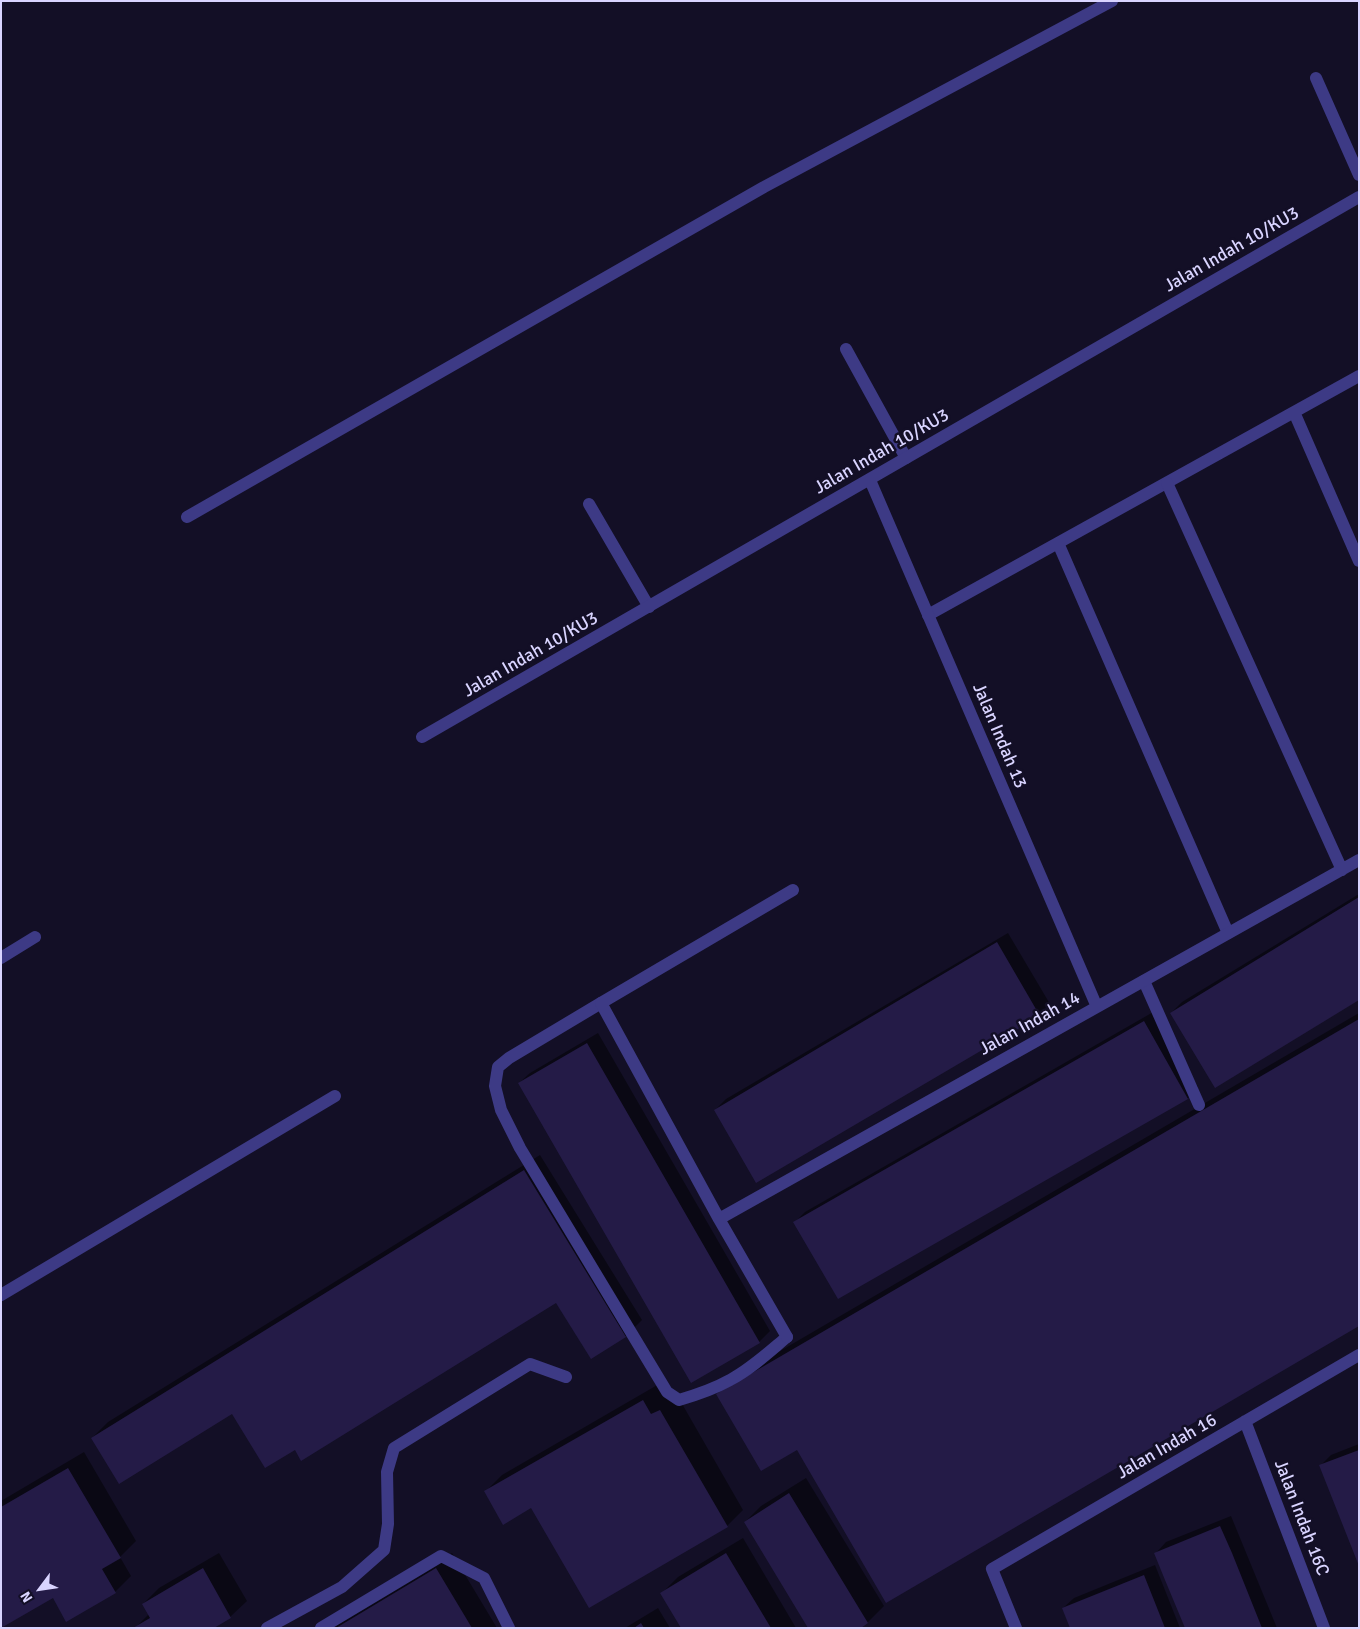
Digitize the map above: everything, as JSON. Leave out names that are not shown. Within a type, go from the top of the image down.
[{"type":"street","points":[[187,517],[764,187],[1112,1]]},
{"type":"street","points":[[1316,78],[1359,175]]},
{"type":"street","name":"Jalan Indah 10/KU3","points":[[422,738],[1359,197]]},
{"type":"street","points":[[846,349],[906,458]]},
{"type":"street","points":[[928,615],[1359,376]]},
{"type":"street","points":[[1294,412],[1359,561]]},
{"type":"street","name":"Jalan Indah 13","points":[[870,480],[1097,1007]]},
{"type":"street","points":[[1167,483],[1342,870]]},
{"type":"street","points":[[588,504],[648,607]]},
{"type":"street","points":[[1058,543],[1228,933]]},
{"type":"street","name":"Jalan Indah 14","points":[[718,1219],[1359,860]]},
{"type":"street","points":[[601,1003],[718,1219],[787,1337],[731,1380],[700,1394],[679,1400],[667,1392],[520,1148],[501,1110],[495,1086],[498,1067],[601,1003],[793,890]]},
{"type":"street","points":[[1,958],[35,937]]},
{"type":"street","points":[[1144,981],[1199,1105]]},
{"type":"street","points":[[1,1295],[335,1096]]},
{"type":"street","name":"Jalan Indah 16","points":[[1016,1628],[992,1569],[1359,1355]]},
{"type":"street","points":[[267,1628],[342,1587],[384,1550],[388,1524],[387,1472],[394,1448],[530,1364],[566,1377]]},
{"type":"street","name":"Jalan Indah 16C","points":[[1245,1421],[1324,1628]]},
{"type":"street","points":[[321,1628],[440,1556],[484,1578],[509,1628]]},
{"type":"building","points":[[1359,897],[1359,1000],[1215,1088],[1170,1013]]},
{"type":"building","points":[[997,942],[1040,1016],[756,1183],[714,1110]]},
{"type":"building","points":[[1359,1019],[1359,1326],[886,1603],[797,1450],[761,1471],[716,1394]]},
{"type":"building","points":[[1144,1021],[1188,1099],[838,1299],[793,1222]]},
{"type":"building","points":[[587,1043],[760,1343],[691,1383],[518,1083]]},
{"type":"building","points":[[524,1170],[626,1337],[591,1359],[556,1303],[301,1461],[295,1450],[265,1468],[232,1414],[119,1484],[91,1438]]},
{"type":"building","points":[[643,1400],[651,1414],[660,1410],[728,1527],[589,1608],[531,1508],[503,1525],[484,1491]]},
{"type":"building","points":[[1359,1450],[1359,1566],[1319,1465]]},
{"type":"building","points":[[68,1468],[121,1558],[102,1569],[116,1593],[66,1622],[53,1598],[1,1628],[1,1507]]},
{"type":"building","points":[[789,1493],[868,1623],[861,1628],[808,1628],[744,1522]]},
{"type":"building","points":[[1220,1526],[1262,1628],[1185,1628],[1165,1580],[1154,1553]]},
{"type":"building","points":[[726,1553],[771,1628],[681,1628],[660,1593]]},
{"type":"building","points":[[203,1568],[231,1618],[214,1628],[133,1628],[150,1618],[142,1604]]},
{"type":"building","points":[[436,1568],[472,1628],[336,1628]]},
{"type":"building","points":[[1144,1575],[1165,1628],[1070,1628],[1062,1608]]},
{"type":"building","points":[[641,1623],[644,1628],[634,1628]]}]
